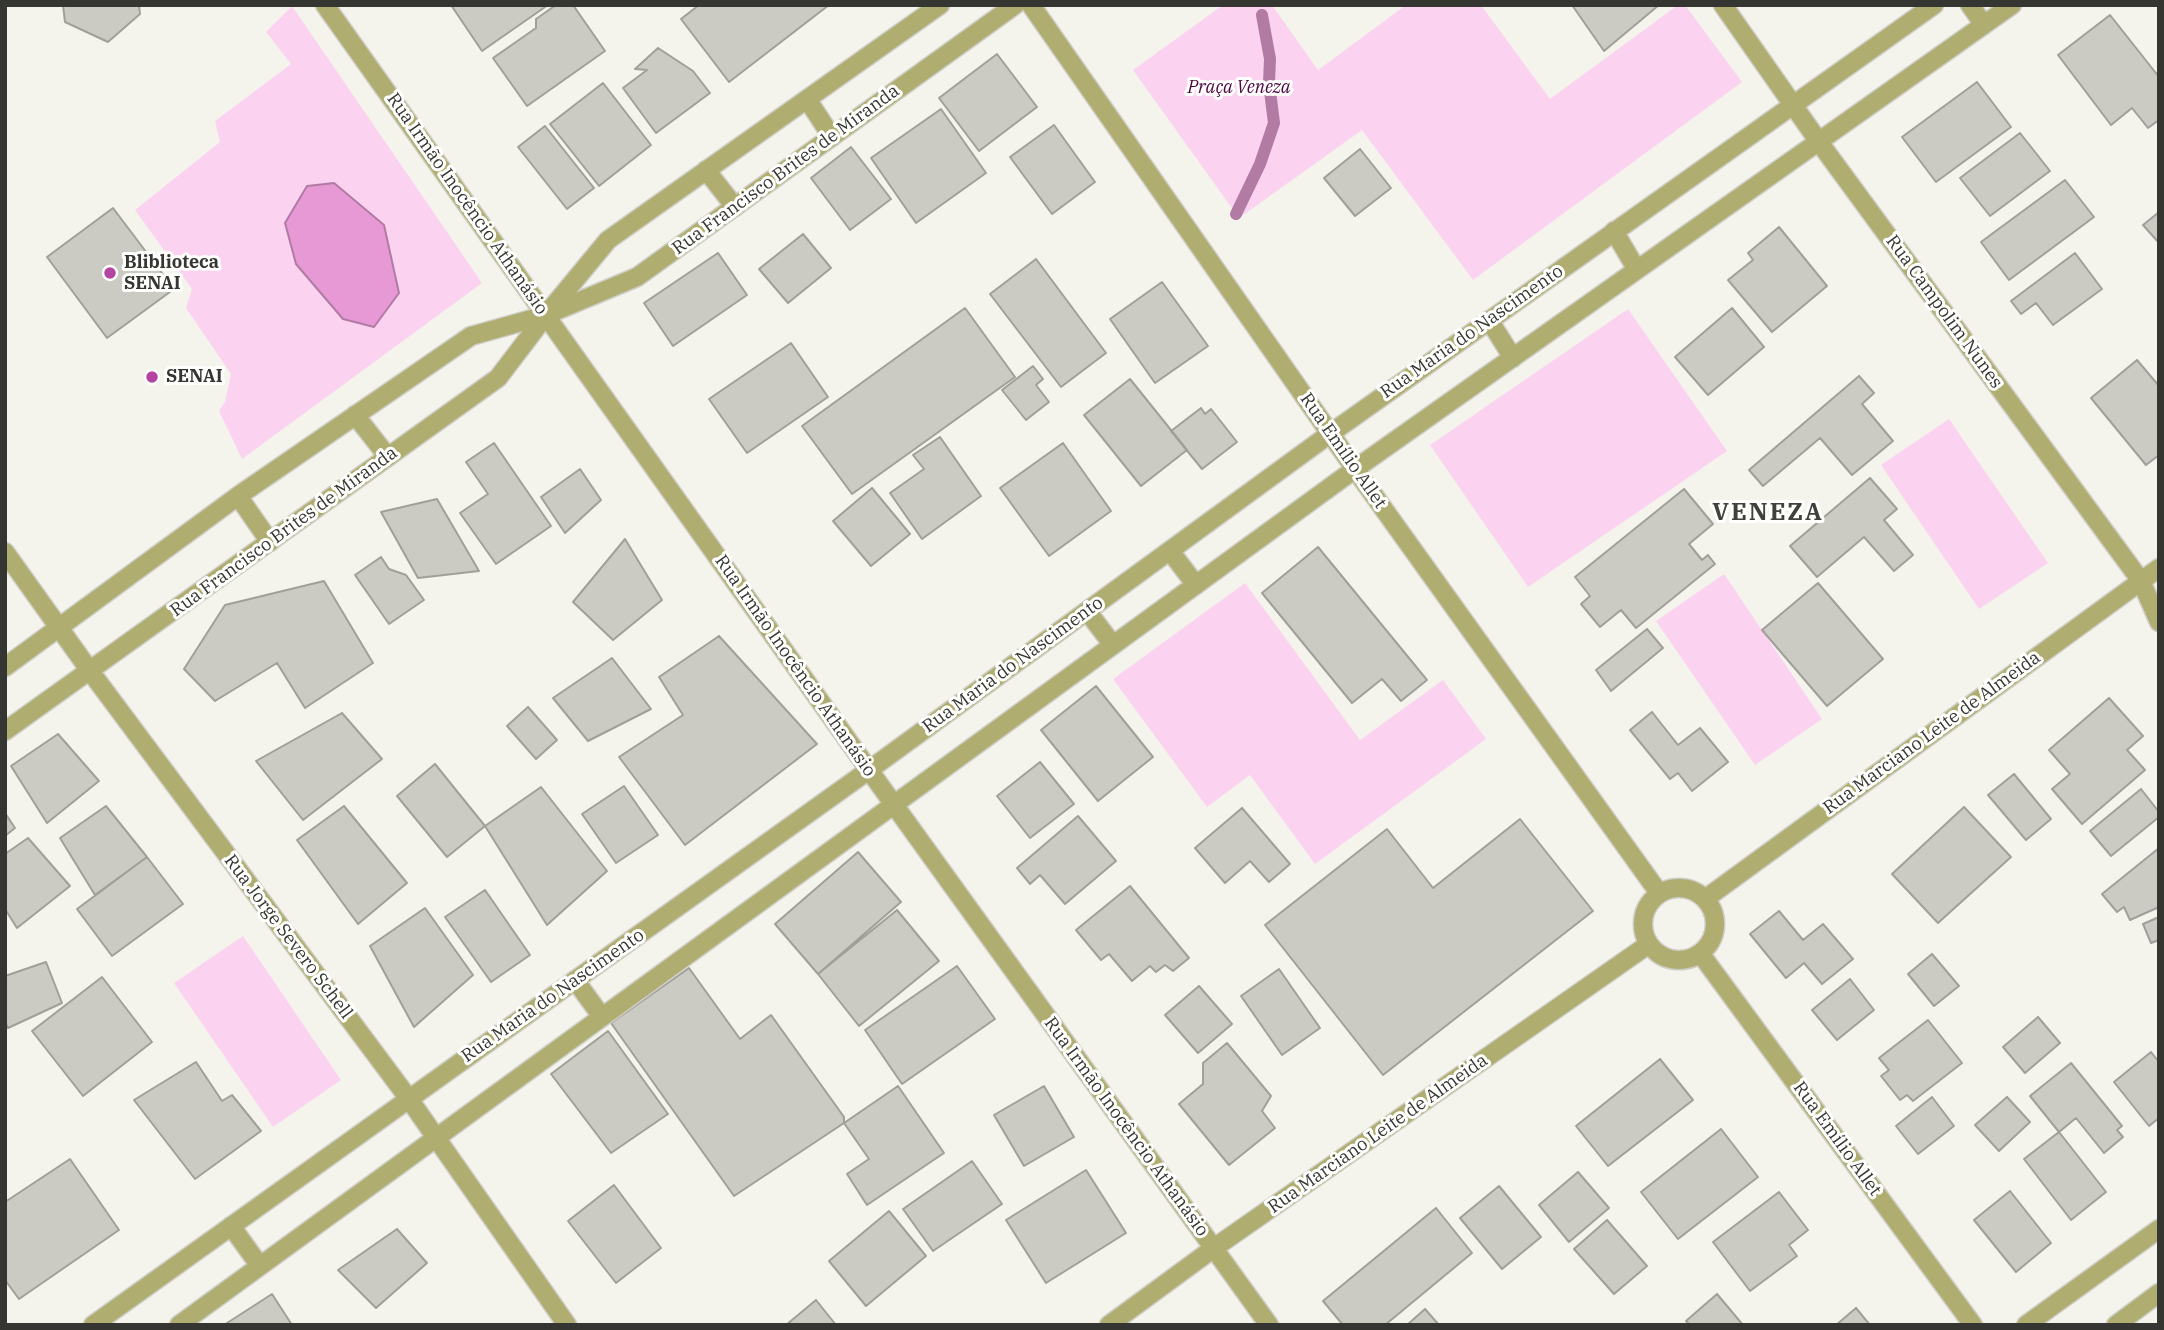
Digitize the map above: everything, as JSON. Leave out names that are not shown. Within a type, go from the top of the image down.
[{"type":"street","name":"Rua Irmão Inocêncio Athanásio","points":[[325,5],[869,770],[1269,1325]]},
{"type":"street","name":"Rua Francisco Brites de Miranda","points":[[5,732],[498,378],[608,240],[940,5]]},
{"type":"street","name":"Rua Francisco Brites de Miranda","points":[[5,667],[238,496],[471,335],[546,315],[637,277],[1015,5]]},
{"type":"street","name":"Rua Emílio Allet","points":[[1031,5],[1355,469],[1660,893]]},
{"type":"street","name":"Rua Campolim Nunes","points":[[1723,5],[1819,142],[2141,581],[2159,622]]},
{"type":"street","name":"Rua Maria do Nascimento","points":[[93,1325],[869,770],[1331,433],[1934,5]]},
{"type":"street","points":[[1970,5],[1984,25]]},
{"type":"street","points":[[179,1325],[1355,469],[2012,5]]},
{"type":"street","points":[[807,99],[832,137]]},
{"type":"street","points":[[706,170],[735,207]]},
{"type":"street","points":[[1614,231],[1637,270]]},
{"type":"street","points":[[1489,320],[1513,358]]},
{"type":"street","points":[[355,415],[388,457]]},
{"type":"street","points":[[238,496],[270,542]]},
{"type":"street","points":[[1170,551],[1196,585]]},
{"type":"street","name":"Rua Jorge Severo Schell","points":[[5,552],[58,628],[409,1099],[567,1325]]},
{"type":"street","name":"Rua Marciano Leite de Almeida","points":[[1705,899],[2159,568]]},
{"type":"street","points":[[1087,611],[1113,645]]},
{"type":"street","points":[[1671,889],[1695,892],[1705,899],[1715,921],[1709,944],[1690,958],[1678,960],[1657,953],[1644,934],[1645,911],[1651,901],[1660,893],[1671,889]]},
{"type":"street","name":"Rua Marciano Leite de Almeida","points":[[1108,1325],[1649,944]]},
{"type":"street","name":"Rua Emílio Allet","points":[[1700,953],[1973,1325]]},
{"type":"street","points":[[575,980],[602,1017]]},
{"type":"street","points":[[231,1226],[260,1266]]},
{"type":"street","points":[[2026,1325],[2159,1229]]},
{"type":"street","points":[[2116,1325],[2159,1293]]},
{"type":"green space","name":"Praça Veneza","points":[[1223,5],[1272,5],[1318,70],[1406,5],[1481,5],[1550,99],[1678,5],[1685,5],[1742,82],[1473,280],[1362,130],[1239,218],[1133,70]]},
{"type":"green space","points":[[292,6],[482,283],[242,459],[219,411],[225,402],[231,374],[186,308],[192,289],[135,210],[220,142],[215,121],[291,64],[266,32]]},
{"type":"green space","points":[[1628,309],[1727,451],[1528,587],[1430,445]]},
{"type":"green space","points":[[1949,419],[2048,563],[1979,609],[1881,465]]},
{"type":"green space","points":[[1724,574],[1822,719],[1755,765],[1656,621]]},
{"type":"green space","points":[[1245,583],[1360,740],[1443,680],[1486,739],[1315,864],[1250,775],[1207,807],[1113,679]]},
{"type":"green space","points":[[243,936],[341,1080],[273,1127],[174,983]]},
{"type":"shaded area","points":[[334,183],[384,225],[399,293],[374,327],[343,319],[296,264],[285,223],[307,186]]},
{"type":"building","points":[[63,5],[139,5],[140,14],[108,42],[65,22]]},
{"type":"building","points":[[451,5],[548,5],[482,51]]},
{"type":"building","points":[[556,5],[573,5],[605,51],[527,106],[493,58],[536,28],[536,19]]},
{"type":"building","points":[[699,5],[829,5],[729,82],[681,19]]},
{"type":"building","points":[[1572,5],[1659,5],[1604,51]]},
{"type":"building","points":[[2110,15],[2159,77],[2159,120],[2148,128],[2132,108],[2111,125],[2058,55]]},
{"type":"building","points":[[658,48],[693,71],[710,93],[656,133],[623,88],[647,70],[635,69]]},
{"type":"building","points":[[997,54],[1037,107],[979,151],[939,98]]},
{"type":"building","points":[[1977,82],[2011,127],[1936,182],[1902,137]]},
{"type":"building","points":[[603,83],[651,145],[599,186],[550,124]]},
{"type":"building","points":[[941,109],[986,173],[916,223],[871,158]]},
{"type":"building","points":[[1054,125],[1095,182],[1052,214],[1010,157]]},
{"type":"building","points":[[545,126],[594,188],[567,209],[518,147]]},
{"type":"building","points":[[2020,133],[2050,171],[1990,216],[1960,178]]},
{"type":"building","points":[[851,147],[891,199],[850,230],[811,178]]},
{"type":"building","points":[[1360,149],[1391,188],[1355,216],[1324,178]]},
{"type":"building","points":[[2065,180],[2094,217],[2009,280],[1981,242]]},
{"type":"building","name":"Bliblioteca SENAI","points":[[113,208],[174,289],[107,338],[47,257]]},
{"type":"building","points":[[2159,212],[2159,243],[2143,225]]},
{"type":"building","points":[[1779,227],[1827,286],[1772,332],[1728,280],[1753,260],[1748,253]]},
{"type":"building","points":[[803,234],[831,268],[788,303],[759,269]]},
{"type":"building","points":[[718,253],[747,295],[673,346],[644,303]]},
{"type":"building","points":[[2075,253],[2102,289],[2053,325],[2036,303],[2021,314],[2011,301]]},
{"type":"building","points":[[1036,259],[1106,353],[1061,387],[990,294]]},
{"type":"building","points":[[1162,282],[1208,346],[1155,383],[1110,319]]},
{"type":"building","points":[[965,308],[1015,377],[852,494],[802,426]]},
{"type":"building","points":[[1732,308],[1764,347],[1708,395],[1675,357]]},
{"type":"building","points":[[791,343],[828,397],[747,453],[709,399]]},
{"type":"building","points":[[2137,360],[2159,386],[2159,455],[2146,465],[2091,398]]},
{"type":"building","points":[[1033,366],[1043,379],[1036,385],[1049,402],[1026,420],[1002,390]]},
{"type":"building","points":[[1859,376],[1874,393],[1862,404],[1893,441],[1852,475],[1820,438],[1763,486],[1749,470]]},
{"type":"building","points":[[1130,379],[1187,450],[1141,486],[1084,415]]},
{"type":"building","points":[[1201,408],[1205,414],[1211,409],[1237,442],[1202,469],[1171,431]]},
{"type":"building","points":[[940,437],[981,496],[922,539],[890,493],[924,469],[913,455]]},
{"type":"building","points":[[494,443],[551,526],[496,564],[460,513],[488,494],[466,462]]},
{"type":"building","points":[[1063,443],[1111,511],[1049,556],[1000,488]]},
{"type":"building","points":[[580,469],[601,500],[565,533],[541,497]]},
{"type":"building","points":[[1870,478],[1897,509],[1884,520],[1913,555],[1894,571],[1864,537],[1817,577],[1790,546]]},
{"type":"building","points":[[872,488],[910,534],[871,566],[833,521]]},
{"type":"building","points":[[1684,489],[1713,524],[1689,544],[1702,560],[1708,555],[1715,564],[1636,628],[1621,610],[1600,627],[1581,604],[1590,596],[1575,577]]},
{"type":"building","points":[[437,499],[479,571],[418,578],[381,512]]},
{"type":"building","points":[[625,539],[662,600],[613,640],[573,602]]},
{"type":"building","points":[[1318,547],[1427,680],[1401,701],[1382,679],[1352,703],[1262,593]]},
{"type":"building","points":[[381,557],[389,569],[406,575],[424,600],[389,624],[355,575]]},
{"type":"building","points":[[324,581],[373,663],[305,708],[277,663],[215,701],[184,669],[225,605]]},
{"type":"building","points":[[1818,583],[1883,659],[1827,706],[1762,630]]},
{"type":"building","points":[[1647,629],[1663,648],[1611,691],[1596,670]]},
{"type":"building","points":[[719,636],[817,744],[685,845],[619,757],[683,715],[659,677]]},
{"type":"building","points":[[612,658],[651,709],[588,741],[553,698]]},
{"type":"building","points":[[1096,686],[1153,757],[1098,801],[1041,730]]},
{"type":"building","points":[[2109,698],[2143,736],[2127,750],[2145,770],[2082,824],[2052,789],[2070,774],[2049,750]]},
{"type":"building","points":[[528,707],[557,740],[536,759],[507,726]]},
{"type":"building","points":[[1652,712],[1678,745],[1700,728],[1728,762],[1692,791],[1678,773],[1670,779],[1630,730]]},
{"type":"building","points":[[342,713],[382,759],[303,820],[256,761]]},
{"type":"building","points":[[58,734],[99,781],[47,823],[11,766]]},
{"type":"building","points":[[1040,762],[1074,804],[1030,838],[997,796]]},
{"type":"building","points":[[435,764],[485,826],[447,857],[397,796]]},
{"type":"building","points":[[2014,774],[2051,819],[2026,840],[1988,795]]},
{"type":"building","points":[[624,786],[658,835],[616,863],[582,814]]},
{"type":"building","points":[[541,787],[607,871],[547,925],[485,826]]},
{"type":"building","points":[[2141,789],[2159,812],[2159,817],[2111,856],[2090,831]]},
{"type":"building","points":[[106,806],[147,857],[95,895],[60,838]]},
{"type":"building","points":[[344,806],[407,883],[358,924],[297,840]]},
{"type":"building","points":[[1964,807],[2011,857],[1938,923],[1892,874]]},
{"type":"building","points":[[1242,808],[1290,864],[1269,882],[1250,861],[1225,883],[1195,848]]},
{"type":"building","points":[[5,813],[15,828],[5,836]]},
{"type":"building","points":[[1078,816],[1116,861],[1065,904],[1040,875],[1030,884],[1017,868]]},
{"type":"building","points":[[1520,819],[1593,911],[1383,1075],[1265,925],[1387,829],[1433,888]]},
{"type":"building","points":[[28,838],[70,886],[17,928],[5,909],[5,854]]},
{"type":"building","points":[[2159,848],[2159,907],[2130,920],[2124,907],[2117,912],[2102,894]]},
{"type":"building","points":[[858,852],[901,902],[818,974],[775,924]]},
{"type":"building","points":[[147,857],[183,904],[112,956],[77,909]]},
{"type":"building","points":[[1130,886],[1189,958],[1173,971],[1165,965],[1156,972],[1150,966],[1132,981],[1109,954],[1101,960],[1076,930]]},
{"type":"building","points":[[485,890],[530,955],[491,982],[445,917]]},
{"type":"building","points":[[425,908],[473,975],[414,1027],[370,946]]},
{"type":"building","points":[[897,910],[939,961],[859,1026],[818,974]]},
{"type":"building","points":[[1779,911],[1803,940],[1823,924],[1853,959],[1822,984],[1804,963],[1786,978],[1750,934]]},
{"type":"building","points":[[2159,917],[2159,940],[2151,943],[2143,924]]},
{"type":"building","points":[[1932,954],[1959,986],[1934,1006],[1908,974]]},
{"type":"building","points":[[46,962],[62,1003],[8,1028],[5,1022],[5,976]]},
{"type":"building","points":[[957,966],[995,1019],[902,1084],[865,1030]]},
{"type":"building","points":[[689,968],[740,1039],[771,1015],[844,1117],[844,1123],[734,1196],[611,1023]]},
{"type":"building","points":[[1279,969],[1320,1028],[1282,1055],[1241,996]]},
{"type":"building","points":[[102,977],[152,1042],[83,1096],[32,1031]]},
{"type":"building","points":[[1850,979],[1874,1010],[1837,1040],[1812,1010]]},
{"type":"building","points":[[1199,986],[1232,1024],[1198,1053],[1165,1015]]},
{"type":"building","points":[[2038,1017],[2060,1043],[2025,1073],[2003,1047]]},
{"type":"building","points":[[1928,1020],[1962,1063],[1913,1101],[1907,1095],[1900,1100],[1881,1076],[1889,1070],[1879,1058]]},
{"type":"building","points":[[608,1031],[668,1114],[611,1153],[551,1074]]},
{"type":"building","points":[[1227,1043],[1271,1096],[1262,1111],[1275,1128],[1229,1165],[1179,1104],[1203,1084],[1203,1063]]},
{"type":"building","points":[[2151,1052],[2159,1062],[2159,1118],[2149,1126],[2114,1082]]},
{"type":"building","points":[[1660,1059],[1693,1100],[1608,1166],[1576,1126]]},
{"type":"building","points":[[196,1062],[222,1101],[232,1095],[261,1131],[195,1179],[134,1100]]},
{"type":"building","points":[[2071,1063],[2122,1126],[2117,1130],[2123,1137],[2104,1153],[2076,1118],[2059,1132],[2030,1096]]},
{"type":"building","points":[[898,1086],[944,1153],[867,1205],[847,1174],[869,1159],[844,1123]]},
{"type":"building","points":[[1044,1086],[1074,1137],[1024,1166],[994,1115]]},
{"type":"building","points":[[1932,1097],[1954,1126],[1918,1154],[1896,1126]]},
{"type":"building","points":[[2007,1097],[2030,1122],[1999,1151],[1975,1125]]},
{"type":"building","points":[[1721,1129],[1758,1177],[1678,1239],[1641,1192]]},
{"type":"building","points":[[2059,1132],[2106,1192],[2071,1220],[2024,1159]]},
{"type":"building","points":[[70,1159],[119,1230],[19,1299],[5,1280],[5,1202]]},
{"type":"building","points":[[972,1161],[1002,1204],[933,1251],[903,1209]]},
{"type":"building","points":[[1086,1170],[1126,1233],[1046,1283],[1006,1220]]},
{"type":"building","points":[[1578,1172],[1609,1208],[1569,1242],[1539,1205]]},
{"type":"building","points":[[614,1185],[661,1248],[616,1283],[568,1221]]},
{"type":"building","points":[[1499,1186],[1541,1237],[1502,1269],[1460,1218]]},
{"type":"building","points":[[2010,1191],[2051,1243],[2016,1272],[1974,1220]]},
{"type":"building","points":[[1779,1192],[1808,1230],[1789,1245],[1797,1256],[1750,1291],[1713,1242]]},
{"type":"building","points":[[1436,1208],[1472,1253],[1385,1325],[1343,1325],[1323,1301]]},
{"type":"building","points":[[889,1211],[926,1256],[866,1306],[829,1261]]},
{"type":"building","points":[[1607,1220],[1647,1266],[1614,1294],[1574,1249]]},
{"type":"building","points":[[397,1229],[427,1263],[376,1308],[338,1270]]},
{"type":"building","points":[[272,1294],[292,1325],[224,1325]]},
{"type":"building","points":[[1717,1294],[1743,1325],[1690,1325],[1686,1321]]},
{"type":"building","points":[[816,1300],[836,1325],[786,1325]]},
{"type":"building","points":[[1856,1308],[1870,1325],[1836,1325]]},
{"type":"building","points":[[1425,1309],[1439,1325],[1407,1325]]},
{"type":"waterway","points":[[1236,214],[1260,164],[1274,123],[1269,83],[1270,59],[1262,15]]},
{"type":"place","name":"Bliblioteca SENAI","points":[[110,273]]},
{"type":"place","name":"SENAI","points":[[152,377]]},
{"type":"district","name":"VENEZA","points":[[1768,513]]}]
